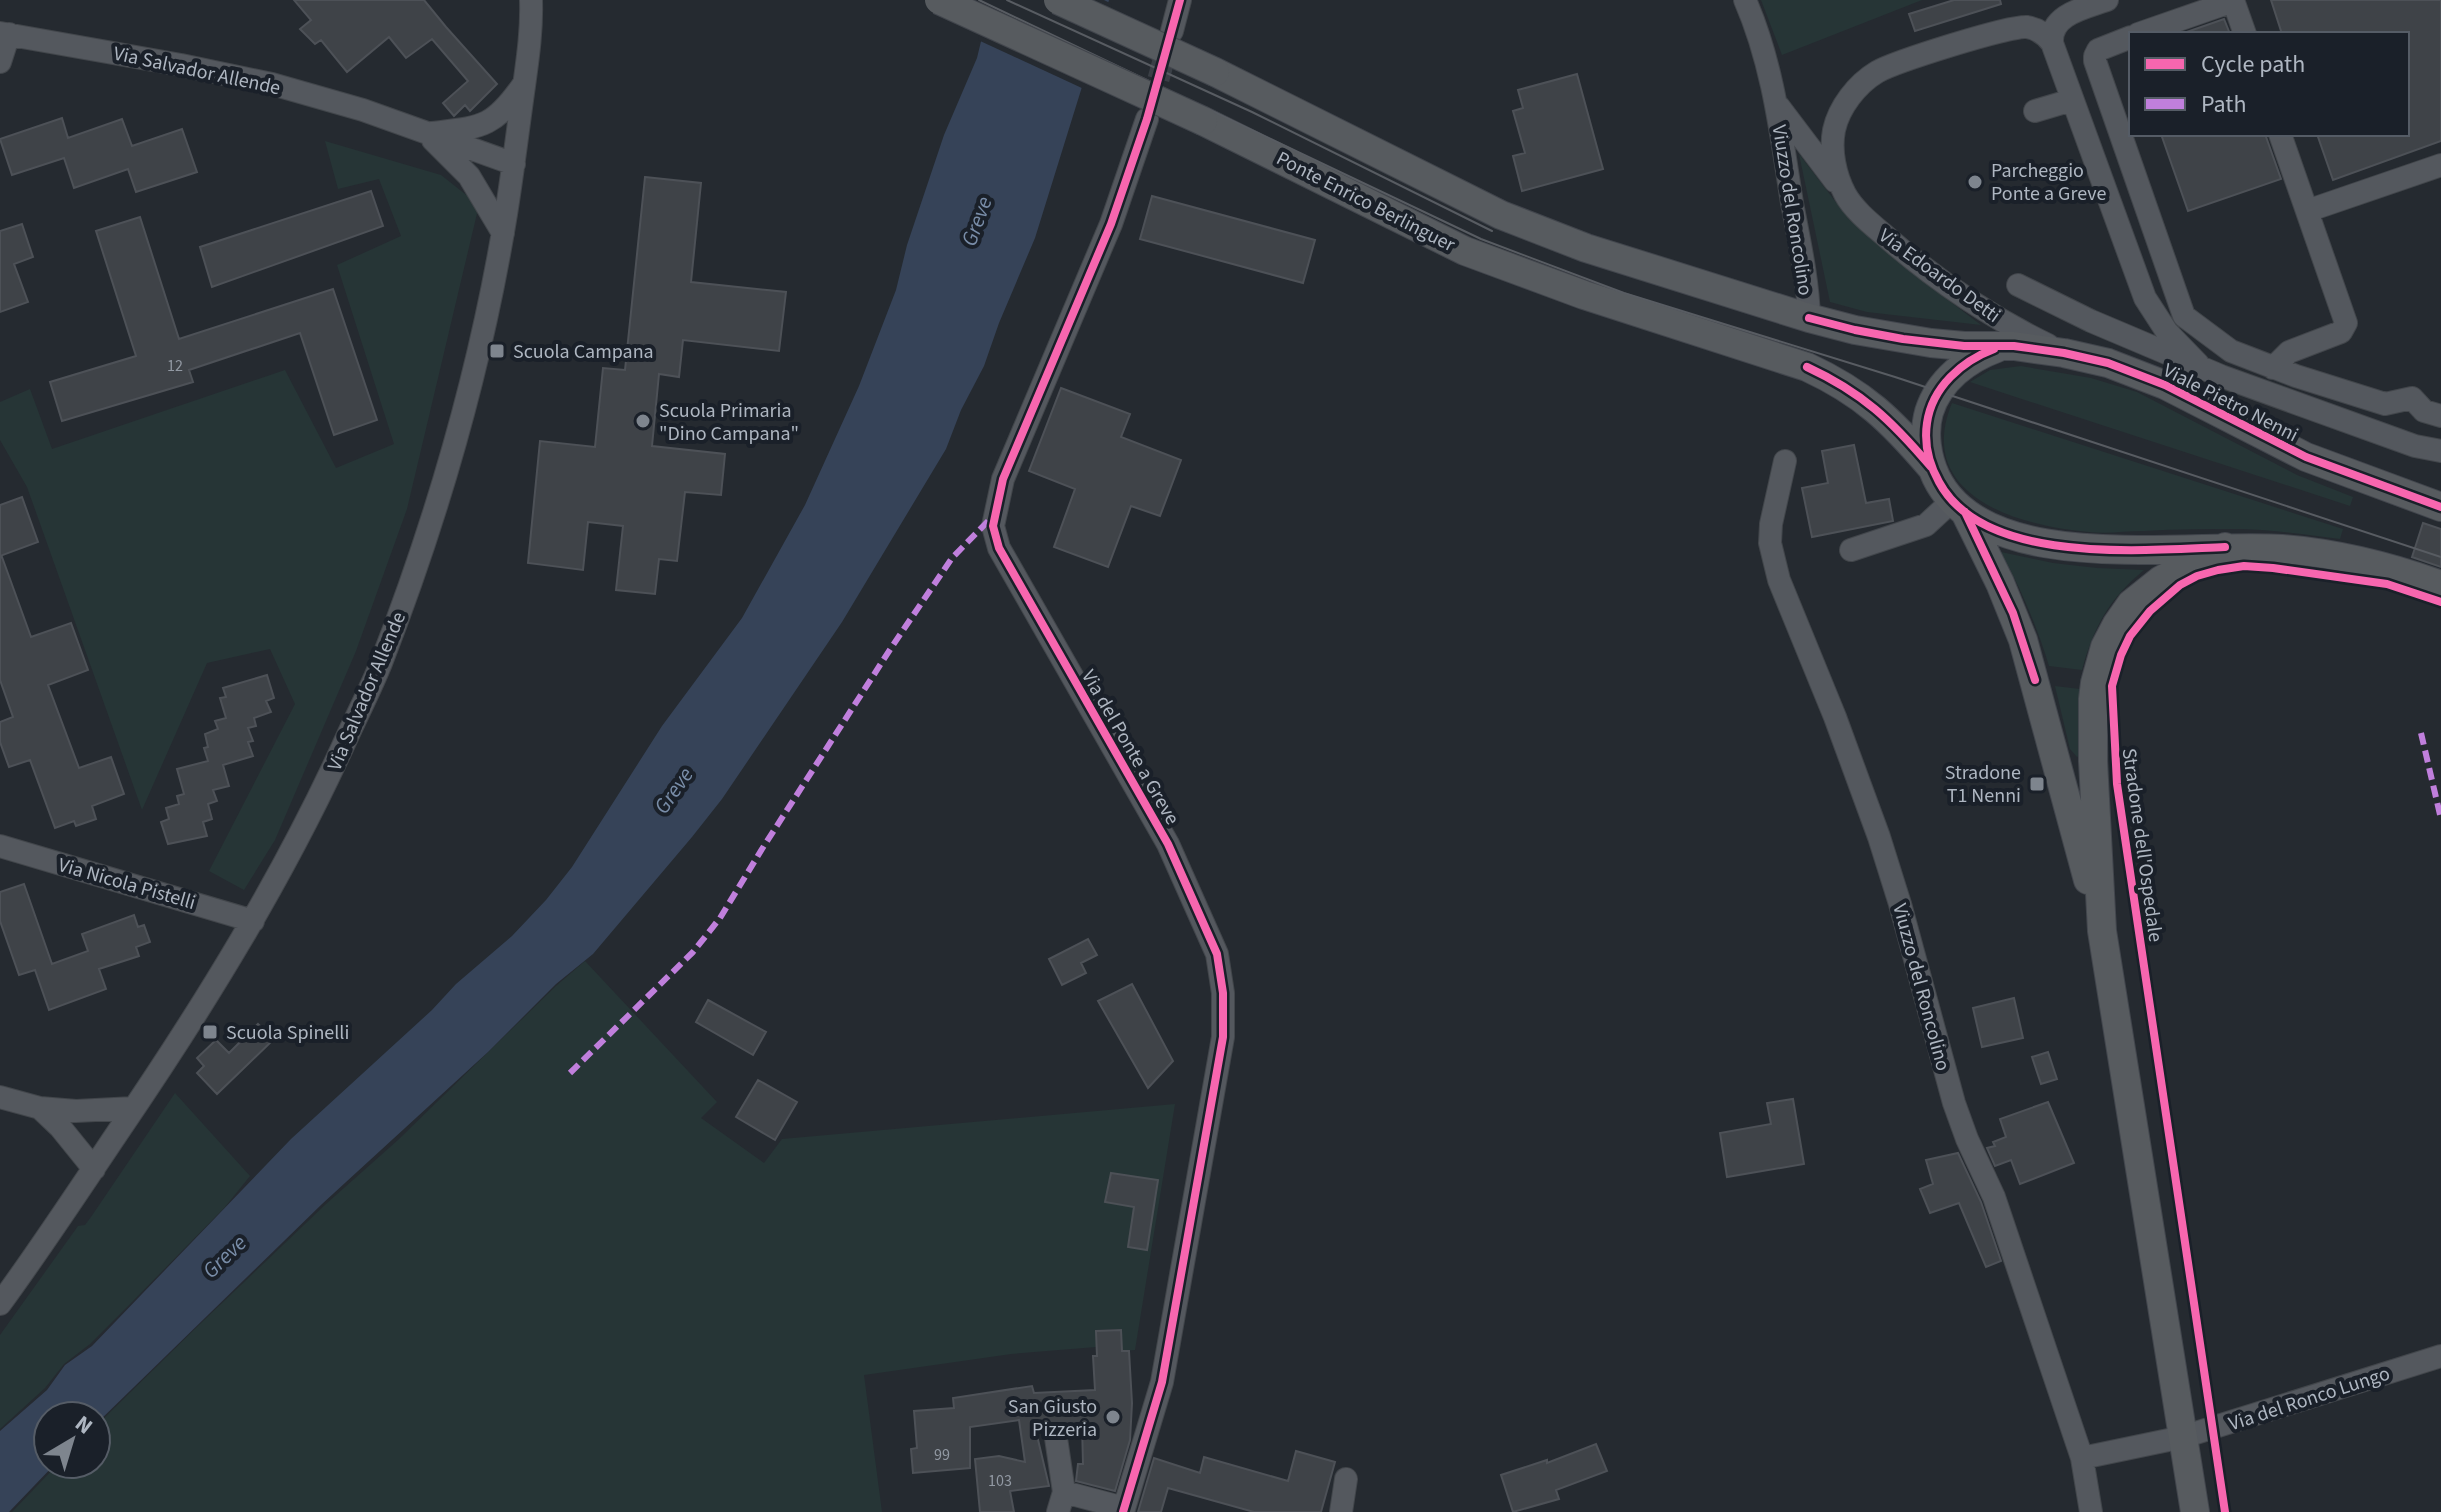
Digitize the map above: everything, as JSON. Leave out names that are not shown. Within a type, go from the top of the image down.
[{"type":"main road","name":"Ponte Enrico Berlinguer","points":[[939,0],[1203,121],[1465,251],[1584,295],[1807,367],[1833,379],[1865,399],[1931,467]]},
{"type":"main road","points":[[1058,0],[1215,72],[1501,215],[1586,248],[1809,318]]},
{"type":"main road","name":"Viale Pietro Nenni","points":[[1809,318],[1903,339],[2064,353],[2108,363],[2147,377],[2306,457],[2441,507]]},
{"type":"main road","points":[[2001,346],[1961,367],[1938,393],[1927,423],[1931,467],[1958,506],[1986,525],[2008,534],[2076,548],[2286,549],[2344,558],[2441,585]]},
{"type":"main road","name":"Stradone dell'Ospedale","points":[[1958,506],[2000,583],[2023,640],[2102,931]]},
{"type":"main road","name":"Stradone dell'Ospedale","points":[[2195,1512],[2102,931],[2093,713],[2095,683],[2105,647],[2124,614],[2147,589],[2225,547]]},
{"type":"street","points":[[524,84],[531,0]]},
{"type":"street","points":[[1172,31],[1180,0]]},
{"type":"street","name":"Viuzzo del Roncolino","points":[[1745,0],[1761,40],[1776,102],[1809,318]]},
{"type":"street","points":[[2107,0],[2063,17],[2053,30],[2052,43],[2140,287],[2155,317],[2198,364]]},
{"type":"street","points":[[2144,32],[2233,0],[2244,32]]},
{"type":"street","name":"Via Edoardo Detti","points":[[2052,43],[2036,30],[2012,28],[1925,54],[1876,73],[1859,87],[1845,105],[1834,130],[1833,161],[1846,195],[1873,225],[1942,281],[1993,316],[2064,353]]},
{"type":"street","points":[[0,62],[5,33]]},
{"type":"street","name":"Via Salvador Allende","points":[[5,33],[261,82],[363,110],[514,164]]},
{"type":"street","points":[[2129,38],[2102,47],[2095,56],[2184,316],[2231,351],[2273,368],[2385,404],[2412,398],[2424,411],[2441,416]]},
{"type":"street","name":"Via Salvador Allende","points":[[426,134],[473,129],[490,122],[524,84]]},
{"type":"street","name":"Via Salvador Allende","points":[[0,1304],[94,1169],[253,921],[334,768],[380,666],[458,430],[503,233],[524,84]]},
{"type":"street","points":[[2035,111],[2072,100]]},
{"type":"street","name":"Viuzzo del Roncolino","points":[[1776,102],[1846,195]]},
{"type":"street","points":[[2082,127],[2115,117]]},
{"type":"street","name":"Via del Ponte a Greve","points":[[1056,1438],[1061,1502],[1123,1510],[1162,1382],[1223,1037],[1223,993],[1217,954],[1168,844],[999,548],[993,526],[1003,479],[1111,224],[1147,119]]},
{"type":"street","name":"Via Salvador Allende","points":[[426,134],[469,176],[503,233]]},
{"type":"street","points":[[2273,368],[2289,352],[2337,334],[2346,327],[2281,136]]},
{"type":"street","points":[[2307,211],[2441,165]]},
{"type":"street","points":[[2018,285],[2091,321],[2221,376],[2415,446],[2441,451]]},
{"type":"street","points":[[2178,343],[2201,331]]},
{"type":"street","points":[[2417,422],[2441,428]]},
{"type":"street","name":"Viuzzo del Roncolino","points":[[1785,461],[1771,524],[1770,543],[1779,580],[1830,704],[1879,837],[1954,1103],[1994,1197],[2082,1458],[2091,1512]]},
{"type":"street","points":[[1851,550],[1926,525],[1958,506]]},
{"type":"street","name":"Via Nicola Pistelli","points":[[0,846],[253,921]]},
{"type":"street","points":[[0,1097],[40,1108],[76,1111],[134,1108]]},
{"type":"street","points":[[40,1108],[94,1169]]},
{"type":"street","name":"Via del Ronco Lungo","points":[[2082,1458],[2183,1437],[2441,1356]]},
{"type":"street","points":[[1341,1512],[1346,1479]]},
{"type":"shaded area","points":[[1761,0],[1922,0],[1782,55]]},
{"type":"shaded area","points":[[325,141],[441,175],[479,205],[407,509],[356,651],[275,840],[244,890],[209,871],[295,704],[270,649],[207,663],[142,810],[27,487],[0,440],[0,402],[30,389],[52,449],[285,370],[336,468],[394,444],[337,265],[401,236],[379,179],[338,189]]},
{"type":"shaded area","points":[[1799,154],[1848,218],[1906,268],[1981,325],[1867,312],[1830,302]]},
{"type":"shaded area","points":[[2021,366],[2091,378],[2137,392],[2297,475],[2353,497],[2350,506],[1970,382],[1990,370]]},
{"type":"shaded area","points":[[1952,403],[2343,529],[2340,539],[2242,529],[2096,533],[2061,529],[2004,513],[1980,500],[1960,483],[1947,462],[1944,435]]},
{"type":"shaded area","points":[[2001,552],[2053,563],[2144,570],[2104,614],[2082,670],[2049,666],[2028,608]]},
{"type":"shaded area","points":[[2055,686],[2080,689],[2078,704],[2082,754],[2077,757],[2070,749]]},
{"type":"shaded area","points":[[585,961],[717,1102],[701,1118],[764,1163],[782,1139],[1175,1104],[1135,1350],[1122,1351],[1121,1329],[1096,1330],[1096,1347],[1011,1354],[864,1375],[882,1512],[12,1512],[43,1480],[112,1480],[112,1410]]},
{"type":"shaded area","points":[[175,1093],[250,1176],[225,1207],[133,1301],[90,1344],[64,1364],[45,1388],[0,1429],[0,1335],[78,1226],[85,1225],[91,1217]]},
{"type":"water","name":"Greve","points":[[991,0],[1109,0],[1035,238],[984,366],[961,410],[946,449],[842,622],[722,799],[593,954],[556,984],[488,1052],[322,1204],[112,1408],[112,1400],[36,1400],[65,1365],[92,1346],[291,1139],[432,1010],[456,984],[512,936],[572,867],[662,726],[742,618],[805,505],[859,386],[896,290],[907,245],[944,135],[977,58]]},
{"type":"water","points":[[32,1403],[32,1480],[40,1480],[9,1512],[0,1512],[0,1431]]},
{"type":"pier","points":[[987,0],[1104,0],[1112,4],[1084,89],[978,40]]},
{"type":"building","points":[[294,0],[424,0],[497,84],[470,111],[465,105],[454,116],[443,103],[468,81],[432,39],[406,58],[389,37],[347,72],[321,40],[315,44],[300,29],[311,20]]},
{"type":"building","points":[[1954,0],[2000,0],[2001,4],[1915,31],[1909,14]]},
{"type":"building","points":[[2271,0],[2441,0],[2441,141],[2333,180],[2318,136],[2409,136],[2409,32],[2281,32]]},
{"type":"building","points":[[2224,19],[2229,32],[2187,32]]},
{"type":"building","points":[[1577,74],[1603,169],[1522,191],[1513,156],[1525,153],[1513,111],[1523,108],[1518,90]]},
{"type":"building","points":[[62,118],[68,138],[122,119],[132,146],[182,129],[197,172],[136,192],[128,169],[74,188],[64,158],[12,175],[0,139]]},
{"type":"building","points":[[2162,136],[2266,136],[2281,179],[2188,211]]},
{"type":"building","points":[[645,177],[701,183],[691,282],[786,292],[779,351],[683,340],[679,377],[659,374],[652,446],[725,454],[721,495],[685,492],[677,561],[659,559],[655,594],[616,590],[623,526],[588,522],[583,570],[528,563],[540,441],[595,447],[603,368],[625,370]]},
{"type":"building","points":[[371,191],[383,226],[212,287],[200,247]]},
{"type":"building","points":[[1152,196],[1315,240],[1303,283],[1140,239]]},
{"type":"building","points":[[140,217],[179,339],[333,289],[377,420],[334,435],[300,333],[189,370],[193,382],[62,421],[50,382],[136,356],[96,231]]},
{"type":"building","points":[[22,224],[33,257],[14,264],[28,302],[0,312],[0,231]]},
{"type":"building","points":[[1061,388],[1130,414],[1121,437],[1181,460],[1160,516],[1131,506],[1108,567],[1054,547],[1075,489],[1029,471]]},
{"type":"building","points":[[1854,445],[1866,503],[1889,499],[1893,521],[1812,537],[1802,488],[1828,483],[1822,451]]},
{"type":"building","points":[[22,497],[38,542],[0,556],[0,505]]},
{"type":"building","points":[[2423,523],[2441,529],[2441,567],[2412,557]]},
{"type":"building","points":[[2,557],[31,637],[71,623],[88,670],[48,685],[79,768],[111,757],[124,794],[92,806],[96,819],[76,826],[74,821],[55,828],[30,760],[9,767],[0,742],[0,722],[13,717],[0,680]]},
{"type":"building","points":[[267,675],[274,698],[266,701],[271,712],[254,718],[256,726],[248,728],[253,741],[248,742],[253,756],[223,765],[229,786],[213,790],[217,801],[208,804],[212,819],[203,822],[207,836],[168,844],[161,822],[169,819],[166,808],[179,804],[177,796],[184,794],[177,769],[208,761],[204,748],[208,747],[205,734],[218,729],[215,721],[226,718],[220,698],[226,697],[223,688]]},
{"type":"building","points":[[24,884],[52,964],[88,951],[82,934],[134,915],[138,927],[144,925],[150,942],[136,947],[139,956],[99,969],[106,989],[49,1010],[35,970],[19,975],[0,921],[0,892]]},
{"type":"building","points":[[1088,939],[1097,955],[1081,963],[1086,973],[1062,985],[1049,959]]},
{"type":"building","points":[[1132,984],[1173,1061],[1148,1088],[1098,1001]]},
{"type":"building","points":[[2014,998],[2023,1038],[1982,1047],[1973,1008]]},
{"type":"building","points":[[708,1000],[766,1032],[753,1055],[696,1022]]},
{"type":"building","points":[[258,1024],[274,1039],[217,1094],[197,1073],[204,1066],[197,1058],[216,1040],[229,1053]]},
{"type":"building","points":[[2048,1052],[2057,1079],[2041,1084],[2032,1057]]},
{"type":"building","points":[[758,1080],[797,1102],[775,1140],[736,1117]]},
{"type":"building","points":[[1793,1099],[1804,1164],[1727,1177],[1720,1133],[1771,1124],[1767,1103]]},
{"type":"building","points":[[2048,1102],[2074,1163],[2020,1184],[2011,1160],[1995,1166],[1987,1148],[2006,1137],[2000,1119]]},
{"type":"building","points":[[1958,1153],[1981,1202],[2001,1261],[1986,1267],[1959,1203],[1930,1213],[1920,1189],[1933,1184],[1926,1160]]},
{"type":"building","points":[[1111,1173],[1158,1180],[1147,1250],[1128,1247],[1134,1207],[1105,1202]]},
{"type":"building","points":[[1121,1330],[1122,1351],[1129,1351],[1132,1403],[1130,1440],[1115,1491],[1076,1481],[1078,1464],[1083,1464],[1082,1425],[1035,1427],[1049,1486],[1010,1491],[1014,1512],[980,1512],[975,1459],[999,1456],[1025,1462],[1019,1420],[970,1427],[970,1468],[913,1473],[911,1449],[917,1448],[914,1411],[954,1408],[953,1398],[1032,1386],[1034,1393],[1095,1390],[1093,1356],[1097,1356],[1096,1331]]},
{"type":"building","points":[[1596,1444],[1607,1471],[1556,1490],[1559,1499],[1513,1512],[1501,1475],[1547,1460],[1547,1463]]},
{"type":"building","points":[[1296,1451],[1335,1462],[1321,1512],[1254,1512],[1168,1488],[1161,1512],[1138,1512],[1154,1458],[1200,1473],[1204,1457],[1288,1481]]},
{"type":"tunnel","points":[[1150,111],[1170,36]]},
{"type":"tram line","points":[[979,0],[1481,239],[1624,293],[1895,377],[2441,557]]},
{"type":"tram line","points":[[1007,0],[1252,112],[1492,231]]},
{"type":"marked path","points":[[570,1073],[693,952],[720,918],[891,648],[952,558],[993,516]]},
{"type":"marked path","points":[[2421,733],[2441,819]]},
{"type":"cycle path","points":[[1123,1512],[1162,1382],[1223,1037],[1223,993],[1217,954],[1168,844],[999,548],[993,526],[1003,479],[1111,224],[1147,119],[1180,0]]},
{"type":"cycle path","points":[[1809,318],[1903,339],[1964,346],[2014,346],[2108,363],[2165,385],[2306,457],[2441,507]]},
{"type":"cycle path","points":[[1994,349],[1950,377],[1935,398],[1927,423],[1927,446],[1932,468],[1961,509],[1991,528],[2028,540],[2069,547],[2111,550],[2225,547]]},
{"type":"cycle path","points":[[1807,367],[1844,387],[1875,409],[1931,467]]},
{"type":"cycle path","points":[[1965,512],[2013,613],[2035,680]]},
{"type":"cycle path","points":[[2225,1512],[2117,784],[2112,686],[2130,636],[2150,611],[2180,585],[2218,570],[2244,566],[2273,568],[2387,584],[2441,602]]},
{"type":"place","name":"Parcheggio Ponte a Greve","points":[[1975,182]]},
{"type":"place","name":"Scuola Campana","points":[[497,351]]},
{"type":"place","name":"Scuola Primaria \"Dino Campana\"","points":[[643,421]]},
{"type":"place","name":"Stradone T1 Nenni","points":[[2037,784]]},
{"type":"place","name":"Scuola Spinelli","points":[[210,1032]]},
{"type":"place","name":"San Giusto Pizzeria","points":[[1113,1417]]}]
